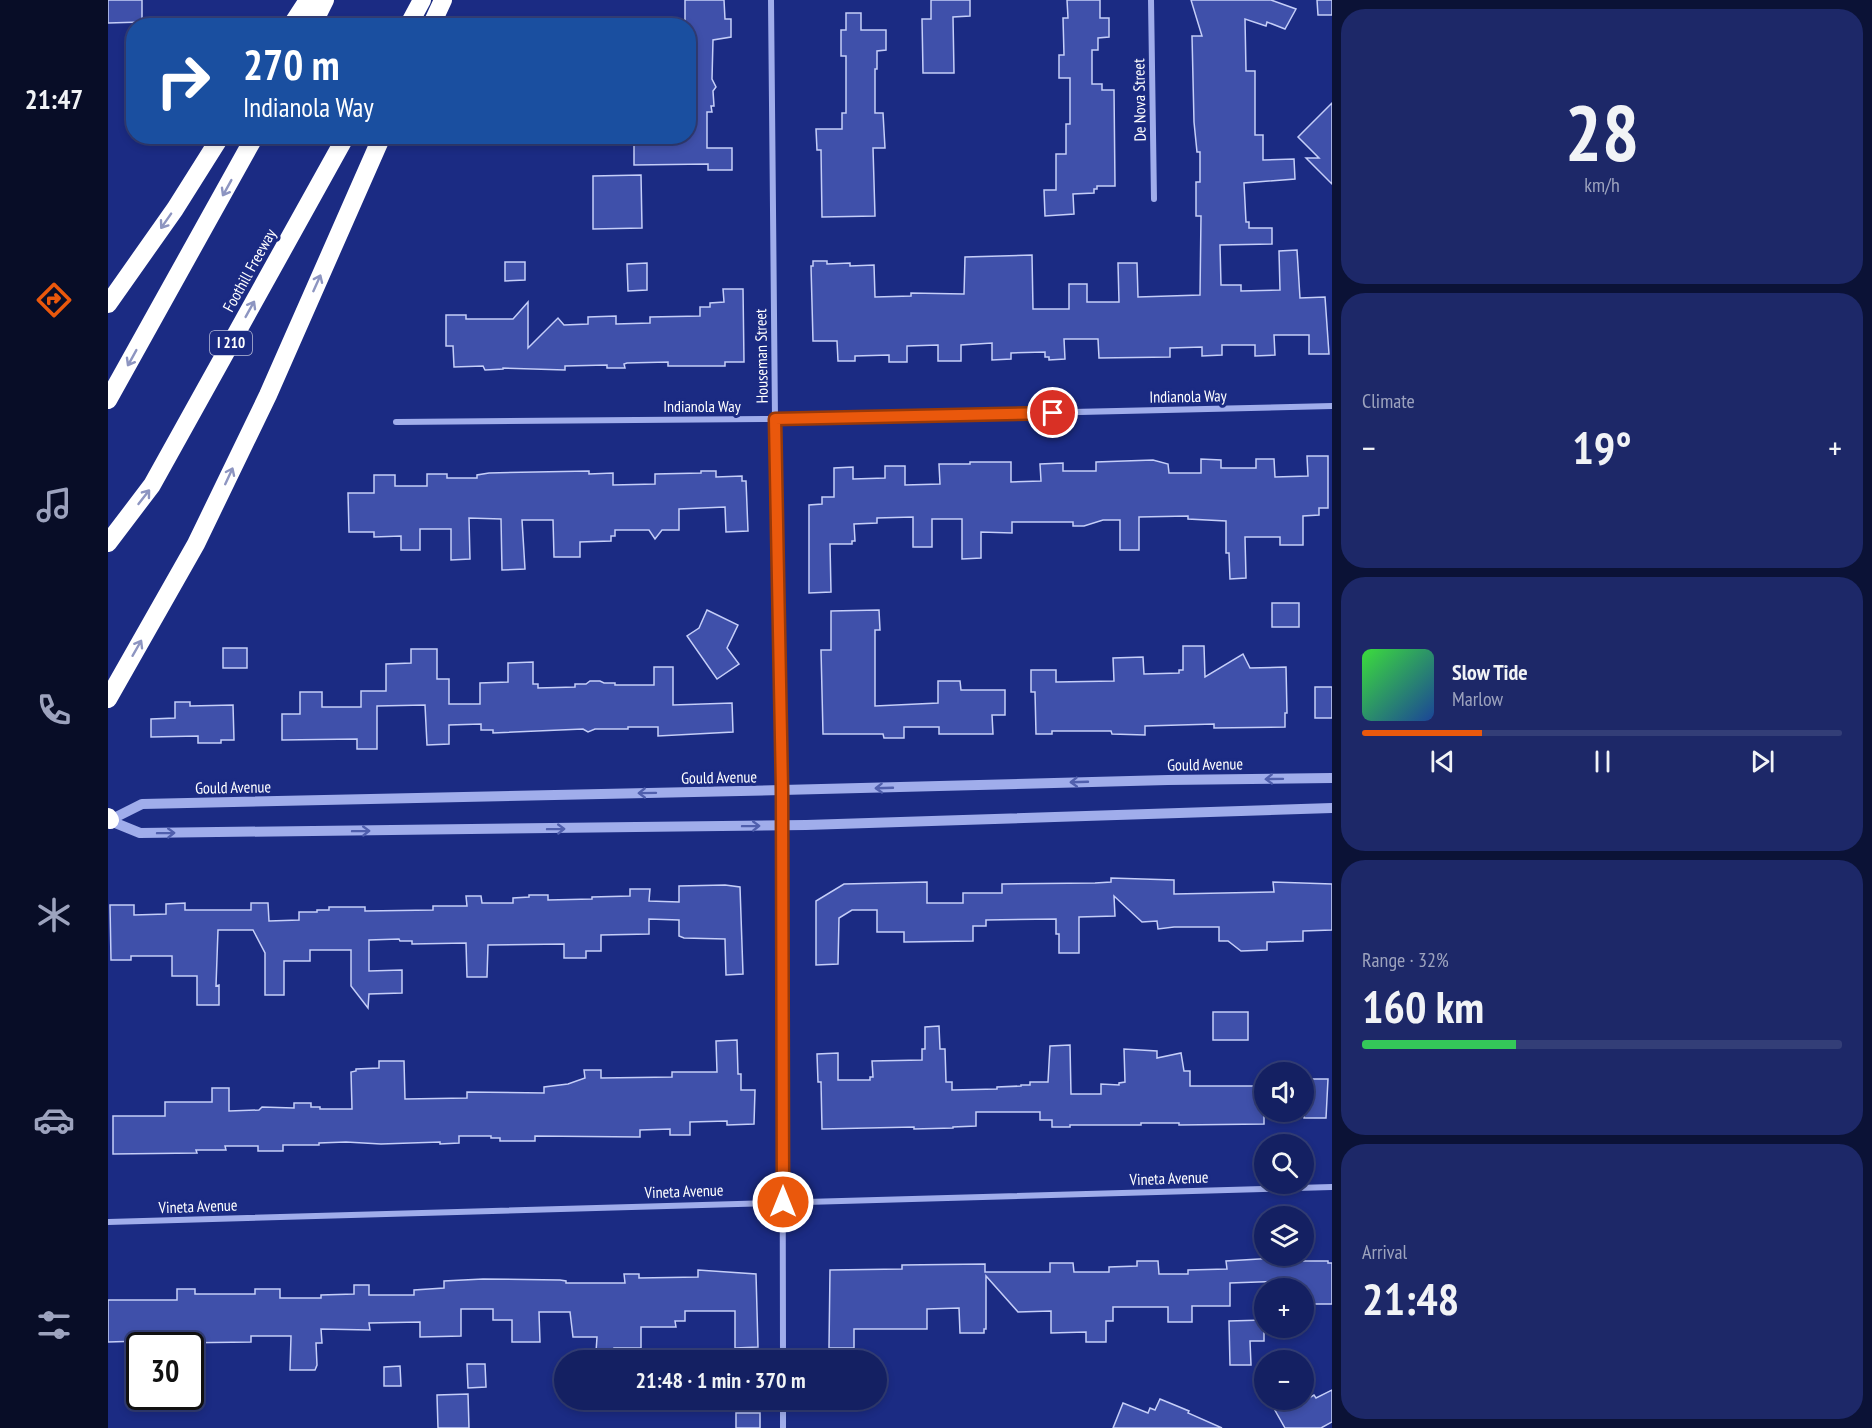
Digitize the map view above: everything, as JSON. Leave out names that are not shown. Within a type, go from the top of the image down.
[{"type":"highway","points":[[296,18],[308,0]]},
{"type":"highway","points":[[316,18],[325,0]]},
{"type":"highway","points":[[412,18],[422,0]]},
{"type":"highway","points":[[435,18],[443,0]]},
{"type":"highway","points":[[108,304],[175,209],[216,144]]},
{"type":"highway","points":[[108,400],[251,144]]},
{"type":"highway","name":"Foothill Freeway","points":[[108,543],[152,485],[342,144]]},
{"type":"highway","points":[[108,699],[196,544],[268,394],[378,144]]},
{"type":"street","name":"Houseman Street","points":[[771,0],[775,419],[782,790],[783,1350]]},
{"type":"street","name":"De Nova Street","points":[[1151,0],[1154,199]]},
{"type":"street","name":"Indianola Way","points":[[396,422],[775,419],[1332,406]]},
{"type":"street","name":"Gould Avenue","points":[[109,820],[142,804],[1332,778]]},
{"type":"street","name":"Gould Avenue","points":[[109,820],[140,833],[782,826],[1332,808]]},
{"type":"street","name":"Vineta Avenue","points":[[108,1222],[1332,1187]]},
{"type":"street","points":[[783,1410],[783,1428]]},
{"type":"building","points":[[108,0],[142,0],[142,18],[126,18],[126,22],[108,23]]},
{"type":"building","points":[[685,0],[724,0],[725,19],[731,19],[731,37],[713,40],[712,79],[716,87],[713,91],[712,112],[707,112],[707,148],[732,148],[732,170],[708,170],[708,164],[634,165],[634,144],[696,144],[696,18],[685,18]]},
{"type":"building","points":[[931,0],[970,0],[970,16],[953,17],[954,73],[923,73],[922,19],[931,19]]},
{"type":"building","points":[[1067,0],[1100,0],[1100,18],[1109,18],[1109,37],[1098,38],[1098,50],[1092,50],[1092,84],[1102,84],[1102,90],[1114,90],[1115,186],[1097,186],[1094,193],[1073,194],[1074,214],[1045,216],[1044,190],[1056,190],[1056,154],[1066,154],[1066,124],[1070,124],[1070,78],[1059,78],[1059,55],[1064,55],[1063,18],[1068,18]]},
{"type":"building","points":[[1191,0],[1271,0],[1296,9],[1285,29],[1267,22],[1266,26],[1245,19],[1246,71],[1255,71],[1255,135],[1263,135],[1263,160],[1294,159],[1295,179],[1244,183],[1246,222],[1249,222],[1249,228],[1272,228],[1272,244],[1220,245],[1221,285],[1241,285],[1241,291],[1280,290],[1279,251],[1297,250],[1300,298],[1325,297],[1329,354],[1309,354],[1309,335],[1274,335],[1275,355],[1255,356],[1255,345],[1222,345],[1222,355],[1202,356],[1202,347],[1170,348],[1170,357],[1099,358],[1098,339],[1064,339],[1065,359],[1049,360],[1049,357],[1045,357],[1045,352],[1011,353],[1011,359],[992,360],[992,343],[961,345],[961,361],[938,361],[938,345],[907,346],[907,362],[889,362],[889,355],[855,356],[855,361],[838,361],[837,341],[813,341],[811,266],[813,266],[813,261],[827,261],[827,264],[850,263],[850,266],[874,265],[875,297],[911,296],[911,293],[964,294],[965,257],[1032,255],[1033,309],[1069,309],[1069,284],[1087,284],[1087,302],[1119,302],[1118,263],[1137,263],[1138,297],[1200,295],[1201,216],[1196,216],[1196,182],[1200,182],[1200,152],[1197,152],[1194,122],[1192,36],[1202,36]]},
{"type":"building","points":[[1317,0],[1332,0],[1332,15],[1318,15]]},
{"type":"building","points":[[846,13],[861,13],[861,30],[886,30],[886,50],[877,51],[877,69],[875,69],[875,113],[883,113],[885,148],[873,148],[875,216],[822,217],[821,150],[817,150],[816,129],[842,129],[842,113],[846,113],[846,56],[841,56],[841,30],[846,30]]},
{"type":"building","points":[[1332,103],[1332,184],[1306,158],[1319,158],[1298,137]]},
{"type":"building","points":[[641,175],[642,228],[593,229],[593,176]]},
{"type":"building","points":[[505,262],[525,262],[525,280],[505,281]]},
{"type":"building","points":[[647,263],[647,290],[628,291],[627,264]]},
{"type":"building","points":[[723,289],[743,289],[744,362],[725,362],[725,366],[668,366],[668,362],[627,363],[624,364],[625,368],[607,368],[607,365],[565,366],[565,370],[503,368],[485,370],[483,366],[454,367],[453,346],[446,346],[446,315],[466,315],[466,319],[513,319],[528,302],[528,348],[558,318],[564,325],[588,324],[588,317],[616,316],[616,324],[650,323],[650,317],[700,316],[700,307],[710,307],[710,303],[724,302]]},
{"type":"building","points":[[1307,456],[1328,456],[1328,508],[1319,508],[1319,515],[1303,516],[1303,545],[1280,545],[1280,537],[1245,537],[1246,578],[1230,579],[1229,553],[1226,553],[1226,521],[1188,519],[1188,516],[1139,517],[1139,550],[1120,550],[1120,520],[1103,520],[1084,526],[1073,526],[1073,522],[1012,522],[1012,533],[981,532],[981,558],[962,559],[962,519],[932,519],[932,547],[913,547],[913,517],[877,518],[877,523],[854,524],[855,541],[852,541],[852,544],[830,544],[831,592],[809,593],[809,505],[822,504],[822,497],[834,497],[834,468],[853,467],[853,479],[885,478],[885,466],[905,466],[905,485],[940,484],[939,464],[1011,462],[1011,482],[1041,481],[1040,464],[1063,463],[1063,471],[1096,471],[1096,462],[1153,460],[1168,464],[1169,473],[1201,473],[1201,459],[1221,460],[1221,468],[1256,468],[1256,459],[1274,459],[1275,477],[1308,476]]},
{"type":"building","points":[[589,471],[589,474],[613,473],[613,485],[655,484],[655,474],[716,471],[716,477],[742,476],[742,481],[746,481],[748,531],[726,532],[725,507],[679,509],[679,530],[662,530],[655,539],[649,530],[615,530],[615,536],[611,536],[611,541],[580,542],[580,557],[554,557],[553,520],[522,520],[525,569],[502,570],[501,519],[469,518],[470,559],[451,560],[451,529],[420,529],[420,550],[401,550],[401,536],[374,537],[374,532],[349,532],[348,493],[374,493],[374,475],[395,475],[395,486],[427,486],[427,474],[447,474],[447,478],[477,478],[477,475],[489,473]]},
{"type":"building","points":[[1272,603],[1299,603],[1299,627],[1272,627]]},
{"type":"building","points":[[707,610],[738,625],[727,648],[739,664],[717,679],[687,636],[699,628]]},
{"type":"building","points":[[879,610],[880,630],[875,630],[875,706],[938,703],[938,681],[960,681],[961,690],[1005,690],[1005,715],[992,715],[993,734],[939,734],[939,727],[904,727],[904,738],[884,738],[883,734],[823,734],[821,650],[831,650],[831,611]]},
{"type":"building","points":[[1183,646],[1204,646],[1205,677],[1243,654],[1250,668],[1286,667],[1285,727],[1214,728],[1214,724],[1145,726],[1145,735],[1112,734],[1111,731],[1052,731],[1052,734],[1036,734],[1035,692],[1031,692],[1031,670],[1056,670],[1056,682],[1114,681],[1113,658],[1143,657],[1144,674],[1179,673],[1179,670],[1183,670]]},
{"type":"building","points":[[223,648],[247,648],[247,668],[223,668]]},
{"type":"building","points":[[411,649],[437,649],[437,679],[449,679],[449,704],[480,704],[480,683],[508,682],[508,663],[533,662],[533,684],[538,684],[538,688],[575,687],[575,684],[586,684],[590,681],[615,683],[615,685],[654,685],[654,667],[673,667],[673,705],[732,703],[733,732],[658,736],[658,727],[628,727],[628,729],[595,729],[588,732],[583,729],[493,733],[493,730],[481,730],[481,724],[449,725],[449,744],[427,745],[425,705],[377,706],[377,749],[357,749],[357,739],[282,740],[282,714],[300,714],[300,692],[322,692],[322,707],[361,707],[361,691],[386,691],[386,664],[411,663]]},
{"type":"building","points":[[1315,687],[1332,687],[1332,718],[1315,718]]},
{"type":"building","points":[[175,702],[190,702],[190,706],[233,705],[234,740],[221,740],[221,743],[198,743],[198,736],[151,737],[151,719],[175,718]]},
{"type":"building","points":[[1111,878],[1174,880],[1174,894],[1274,892],[1273,882],[1332,884],[1332,930],[1303,931],[1303,941],[1267,942],[1267,950],[1241,951],[1228,941],[1219,941],[1219,927],[1158,929],[1157,921],[1142,922],[1114,896],[1115,916],[1079,917],[1079,953],[1059,953],[1056,919],[986,920],[986,926],[973,926],[973,941],[904,942],[904,932],[877,932],[877,910],[852,910],[839,918],[838,964],[816,965],[816,901],[844,884],[927,882],[927,903],[963,903],[963,893],[1002,893],[1002,884],[1095,883],[1111,882]]},
{"type":"building","points":[[679,886],[740,887],[743,974],[726,975],[725,939],[684,938],[679,936],[679,920],[649,919],[649,934],[601,935],[601,951],[586,951],[586,958],[564,958],[564,944],[488,945],[487,977],[467,977],[466,943],[412,944],[412,941],[400,941],[399,939],[369,940],[369,971],[402,970],[402,993],[369,994],[368,1008],[351,986],[351,950],[310,950],[310,961],[284,961],[284,995],[265,995],[265,953],[253,930],[218,930],[216,986],[219,985],[219,1005],[197,1005],[197,976],[172,976],[172,956],[131,956],[131,960],[111,960],[110,905],[134,905],[134,915],[166,914],[166,904],[185,903],[185,910],[251,910],[251,903],[268,903],[269,921],[299,920],[299,912],[329,910],[329,907],[365,907],[365,911],[433,910],[433,906],[467,906],[466,896],[481,896],[482,903],[513,903],[513,898],[529,897],[529,895],[548,895],[548,900],[592,899],[592,897],[630,896],[630,889],[650,889],[649,901],[679,902]]},
{"type":"building","points":[[1213,1012],[1248,1012],[1248,1040],[1213,1040]]},
{"type":"building","points":[[939,1026],[940,1049],[945,1049],[946,1082],[952,1082],[952,1090],[997,1089],[997,1087],[1030,1085],[1030,1082],[1048,1082],[1050,1046],[1070,1045],[1071,1094],[1101,1094],[1101,1084],[1119,1085],[1125,1082],[1124,1049],[1157,1051],[1157,1058],[1181,1053],[1184,1071],[1190,1071],[1190,1086],[1254,1086],[1254,1122],[1264,1122],[1264,1124],[1141,1123],[1141,1125],[1052,1127],[1052,1120],[1040,1120],[1040,1112],[976,1112],[976,1126],[822,1129],[821,1082],[818,1082],[817,1054],[838,1053],[838,1080],[870,1080],[870,1077],[873,1077],[872,1061],[922,1060],[922,1049],[925,1049],[925,1027]]},
{"type":"building","points":[[737,1040],[741,1090],[755,1090],[754,1124],[727,1125],[727,1121],[690,1122],[690,1135],[670,1135],[670,1129],[640,1130],[640,1137],[535,1136],[535,1141],[500,1141],[500,1138],[491,1138],[491,1136],[459,1136],[459,1143],[440,1144],[440,1142],[381,1144],[346,1142],[283,1145],[283,1151],[258,1151],[258,1146],[225,1146],[226,1150],[196,1150],[197,1153],[113,1154],[113,1116],[165,1116],[165,1102],[212,1102],[212,1088],[229,1088],[229,1111],[259,1110],[262,1107],[294,1108],[294,1103],[311,1103],[311,1107],[320,1107],[320,1109],[352,1109],[351,1072],[356,1069],[379,1068],[379,1061],[404,1061],[405,1099],[467,1098],[467,1092],[544,1093],[544,1087],[568,1084],[585,1078],[584,1070],[601,1070],[601,1078],[672,1077],[672,1072],[717,1072],[716,1041]]},
{"type":"building","points":[[1314,1079],[1328,1079],[1326,1118],[1314,1118]]},
{"type":"building","points":[[1254,1259],[1254,1266],[1314,1266],[1314,1261],[1328,1261],[1332,1263],[1332,1304],[1314,1304],[1314,1278],[1254,1278],[1254,1282],[1230,1283],[1230,1306],[1192,1306],[1192,1322],[1168,1322],[1168,1307],[1113,1307],[1113,1321],[1106,1321],[1106,1342],[1086,1342],[1086,1332],[1051,1333],[1051,1311],[1018,1312],[986,1276],[986,1329],[984,1333],[960,1333],[959,1308],[927,1309],[927,1329],[854,1329],[854,1348],[829,1348],[830,1270],[902,1269],[902,1265],[985,1264],[985,1272],[1050,1272],[1050,1263],[1073,1263],[1074,1272],[1109,1272],[1109,1267],[1137,1266],[1137,1261],[1158,1261],[1159,1274],[1188,1274],[1188,1270],[1227,1269],[1226,1261]]},
{"type":"building","points":[[698,1270],[756,1274],[758,1347],[735,1348],[735,1311],[685,1311],[685,1321],[675,1321],[676,1327],[641,1327],[641,1348],[596,1350],[597,1337],[573,1337],[570,1312],[539,1312],[540,1342],[512,1342],[512,1320],[493,1320],[493,1309],[461,1309],[461,1336],[420,1337],[420,1322],[369,1323],[370,1330],[321,1329],[322,1343],[316,1343],[317,1365],[315,1370],[290,1370],[291,1336],[251,1336],[251,1342],[204,1343],[204,1332],[126,1332],[126,1341],[108,1342],[108,1300],[177,1300],[177,1289],[195,1289],[195,1294],[255,1294],[255,1289],[280,1289],[280,1298],[321,1298],[321,1295],[354,1294],[354,1285],[369,1285],[369,1295],[414,1295],[414,1290],[444,1288],[444,1281],[483,1279],[625,1283],[624,1274],[639,1274],[639,1278],[698,1277]]},
{"type":"building","points":[[1254,1320],[1254,1338],[1264,1338],[1264,1341],[1250,1341],[1251,1365],[1230,1365],[1229,1321]]},
{"type":"building","points":[[467,1364],[485,1364],[486,1387],[468,1388]]},
{"type":"building","points":[[400,1366],[401,1386],[384,1386],[384,1367]]},
{"type":"building","points":[[1332,1390],[1332,1422],[1321,1428],[1285,1428],[1275,1410],[1314,1410],[1314,1395],[1316,1398]]},
{"type":"building","points":[[468,1394],[469,1428],[438,1428],[437,1395]]},
{"type":"building","points":[[1160,1399],[1222,1428],[1113,1428],[1123,1403],[1148,1413],[1150,1408],[1155,1410]]},
{"type":"building","points":[[736,1413],[760,1413],[760,1428],[736,1428]]},
{"type":"route","points":[[783,1202],[782,790],[775,419],[1053,413]]}]
